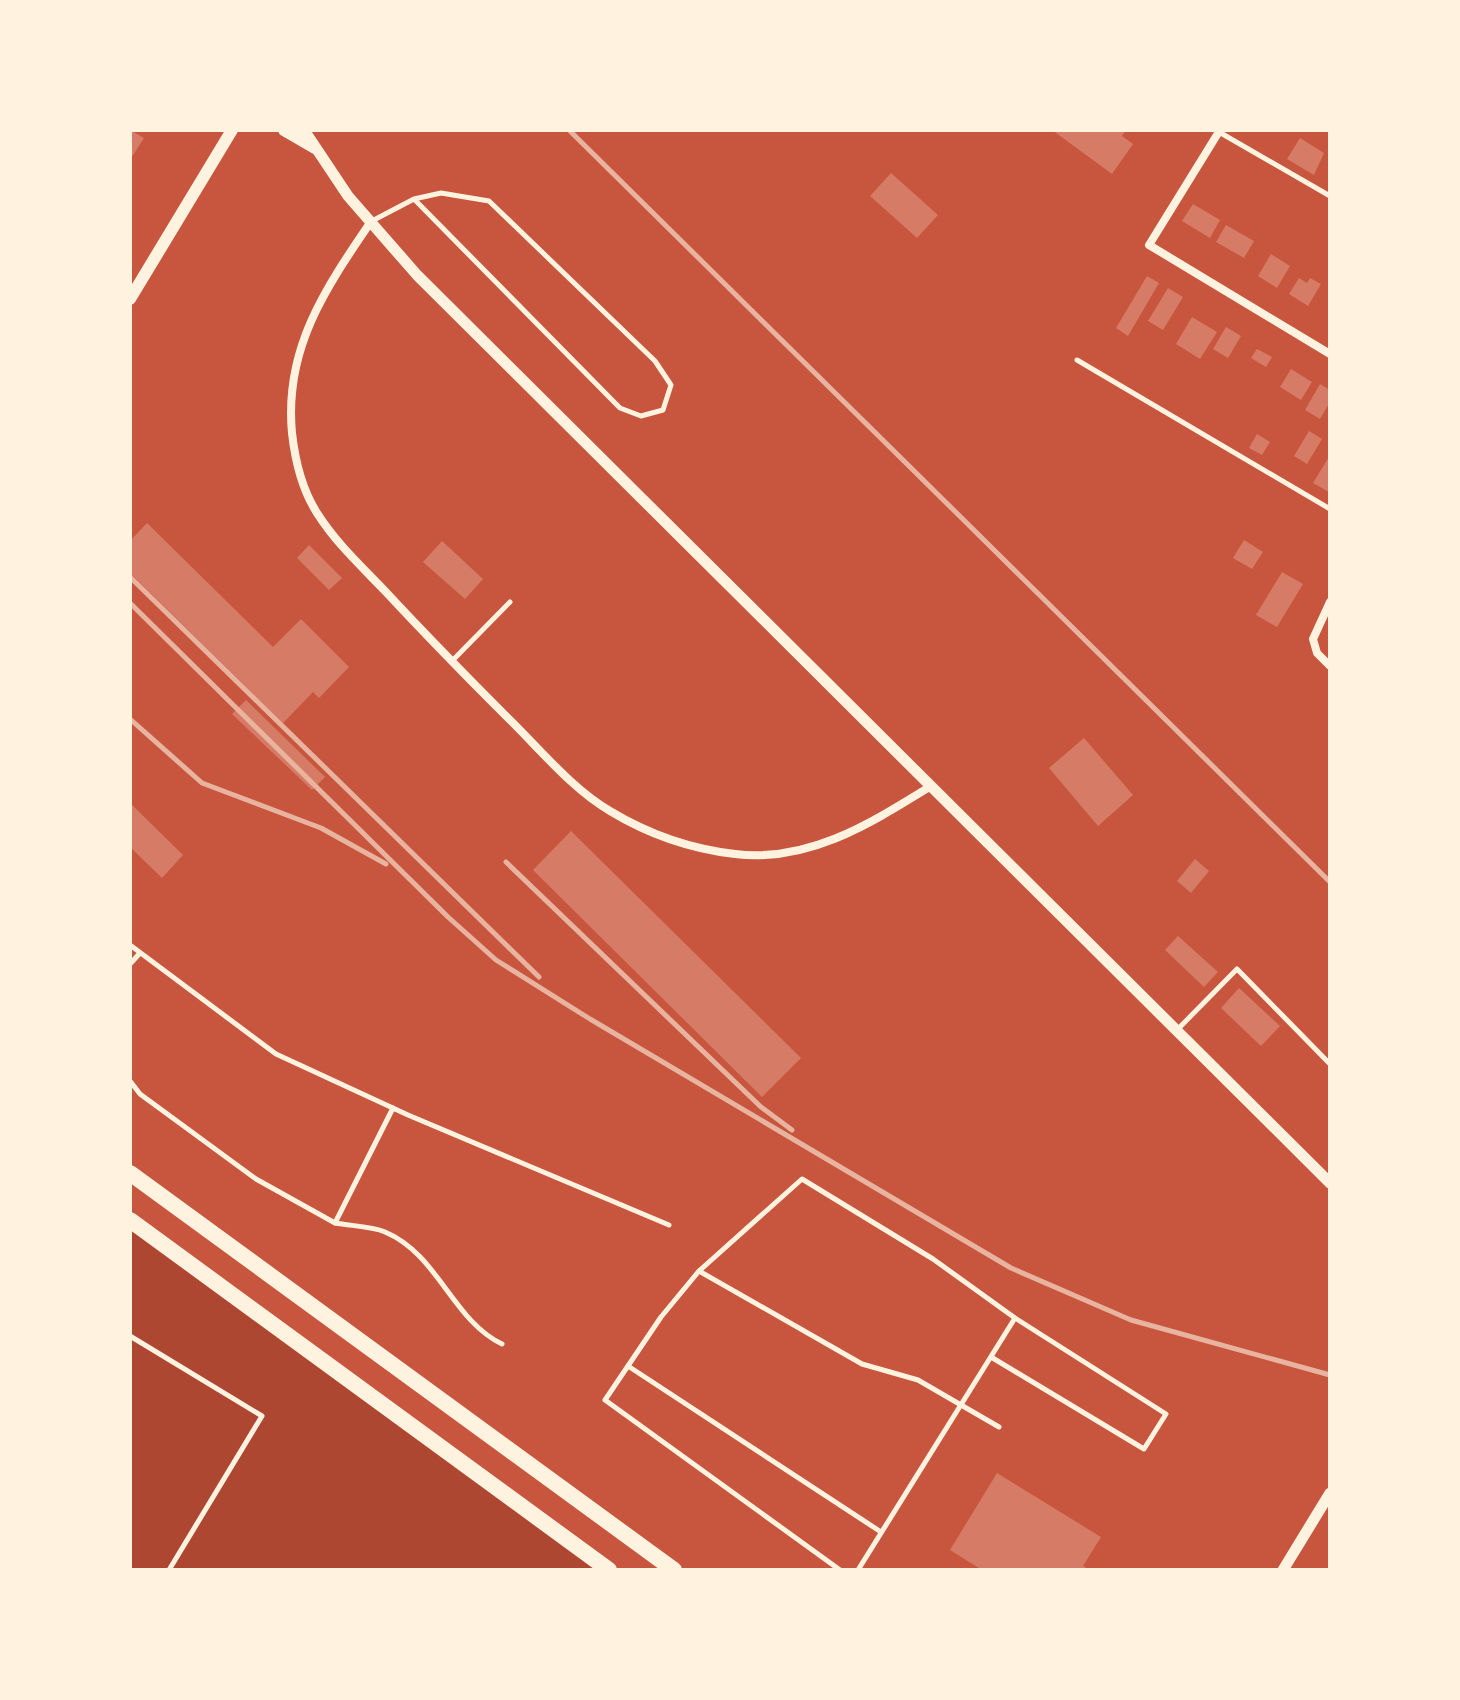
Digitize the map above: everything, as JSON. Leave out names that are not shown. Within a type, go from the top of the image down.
[{"type":"highway","points":[[130,1173],[674,1570]]},
{"type":"highway","points":[[130,1220],[609,1570]]},
{"type":"main road","points":[[130,299],[228,136],[240,130]]},
{"type":"main road","points":[[284,130],[315,148]]},
{"type":"street","points":[[304,130],[370,223],[417,275],[1330,1183]]},
{"type":"street","points":[[1220,131],[1149,245],[1330,354]]},
{"type":"street","points":[[370,223],[318,302],[298,347],[291,392],[292,434],[306,490],[335,539],[451,661],[582,791],[640,827],[699,847],[760,855],[804,850],[872,822],[931,786]]},
{"type":"street","points":[[1330,602],[1314,633],[1314,647],[1330,666]]},
{"type":"street","points":[[1283,1570],[1330,1493]]},
{"type":"lane","points":[[1220,131],[1330,196]]},
{"type":"lane","points":[[370,223],[399,204],[414,199],[441,193],[489,201],[655,361],[671,385],[663,410],[641,416],[620,408],[414,199]]},
{"type":"lane","points":[[1077,360],[1330,509]]},
{"type":"lane","points":[[451,661],[510,602]]},
{"type":"lane","points":[[130,945],[276,1054],[393,1108],[669,1225]]},
{"type":"lane","points":[[130,964],[140,953]]},
{"type":"lane","points":[[1177,1031],[1237,969],[1330,1064]]},
{"type":"lane","points":[[130,1081],[140,1094],[256,1179],[335,1223],[385,1232],[425,1260],[484,1335],[502,1344]]},
{"type":"lane","points":[[335,1223],[393,1108]]},
{"type":"lane","points":[[840,1570],[605,1400],[661,1317],[699,1271],[802,1179],[933,1259],[1015,1318],[1166,1414],[1144,1449],[991,1357]]},
{"type":"lane","points":[[699,1271],[862,1364],[918,1380],[999,1427]]},
{"type":"lane","points":[[858,1570],[1015,1318]]},
{"type":"lane","points":[[130,1336],[262,1416],[169,1570]]},
{"type":"lane","points":[[628,1366],[881,1532]]},
{"type":"shaded area","points":[[130,1220],[609,1570],[130,1570]]},
{"type":"building","points":[[130,130],[144,138],[130,160]]},
{"type":"building","points":[[1052,130],[1126,130],[1122,136],[1133,144],[1112,174]]},
{"type":"building","points":[[1300,138],[1324,153],[1314,175],[1287,159]]},
{"type":"building","points":[[891,173],[938,215],[917,238],[870,196]]},
{"type":"building","points":[[1193,204],[1220,220],[1210,238],[1182,221]]},
{"type":"building","points":[[1226,225],[1254,241],[1244,258],[1216,242]]},
{"type":"building","points":[[1271,254],[1290,266],[1277,288],[1258,276]]},
{"type":"building","points":[[1147,276],[1159,283],[1128,336],[1116,328]]},
{"type":"building","points":[[1299,278],[1307,283],[1310,278],[1321,284],[1308,306],[1289,294]]},
{"type":"building","points":[[1168,288],[1183,297],[1163,330],[1148,321]]},
{"type":"building","points":[[1192,317],[1217,332],[1200,359],[1176,344]]},
{"type":"building","points":[[1226,327],[1241,336],[1228,358],[1213,349]]},
{"type":"building","points":[[1257,349],[1272,357],[1266,367],[1251,358]]},
{"type":"building","points":[[1291,369],[1312,382],[1301,400],[1280,387]]},
{"type":"building","points":[[1320,384],[1330,390],[1330,402],[1320,419],[1305,410]]},
{"type":"building","points":[[1309,431],[1322,439],[1307,464],[1294,456]]},
{"type":"building","points":[[1257,434],[1270,442],[1262,455],[1249,448]]},
{"type":"building","points":[[1330,455],[1330,490],[1329,492],[1313,483]]},
{"type":"building","points":[[147,523],[273,647],[301,619],[349,667],[319,698],[313,692],[283,723],[130,573],[130,541]]},
{"type":"building","points":[[1244,540],[1263,552],[1252,569],[1233,558]]},
{"type":"building","points":[[442,541],[483,579],[465,599],[423,562]]},
{"type":"building","points":[[309,545],[342,578],[329,590],[297,558]]},
{"type":"building","points":[[1282,572],[1303,584],[1277,627],[1256,615]]},
{"type":"building","points":[[246,700],[325,777],[312,790],[232,714]]},
{"type":"building","points":[[1084,738],[1133,795],[1098,826],[1049,768]]},
{"type":"building","points":[[130,803],[183,855],[162,878],[130,847]]},
{"type":"building","points":[[571,831],[801,1058],[762,1097],[533,870]]},
{"type":"building","points":[[1195,859],[1209,871],[1191,893],[1177,881]]},
{"type":"building","points":[[1178,936],[1218,972],[1204,987],[1165,950]]},
{"type":"building","points":[[1239,988],[1280,1026],[1261,1046],[1221,1008]]},
{"type":"building","points":[[997,1473],[1101,1537],[1083,1566],[1090,1570],[982,1570],[950,1550]]},
{"type":"railway","points":[[569,130],[1330,882]]},
{"type":"railway","points":[[130,577],[539,977]]},
{"type":"railway","points":[[130,603],[448,917],[496,960],[1011,1268],[1131,1320],[1330,1375]]},
{"type":"railway","points":[[130,719],[202,783],[321,828],[386,864]]},
{"type":"railway","points":[[506,862],[761,1107],[792,1130]]}]
